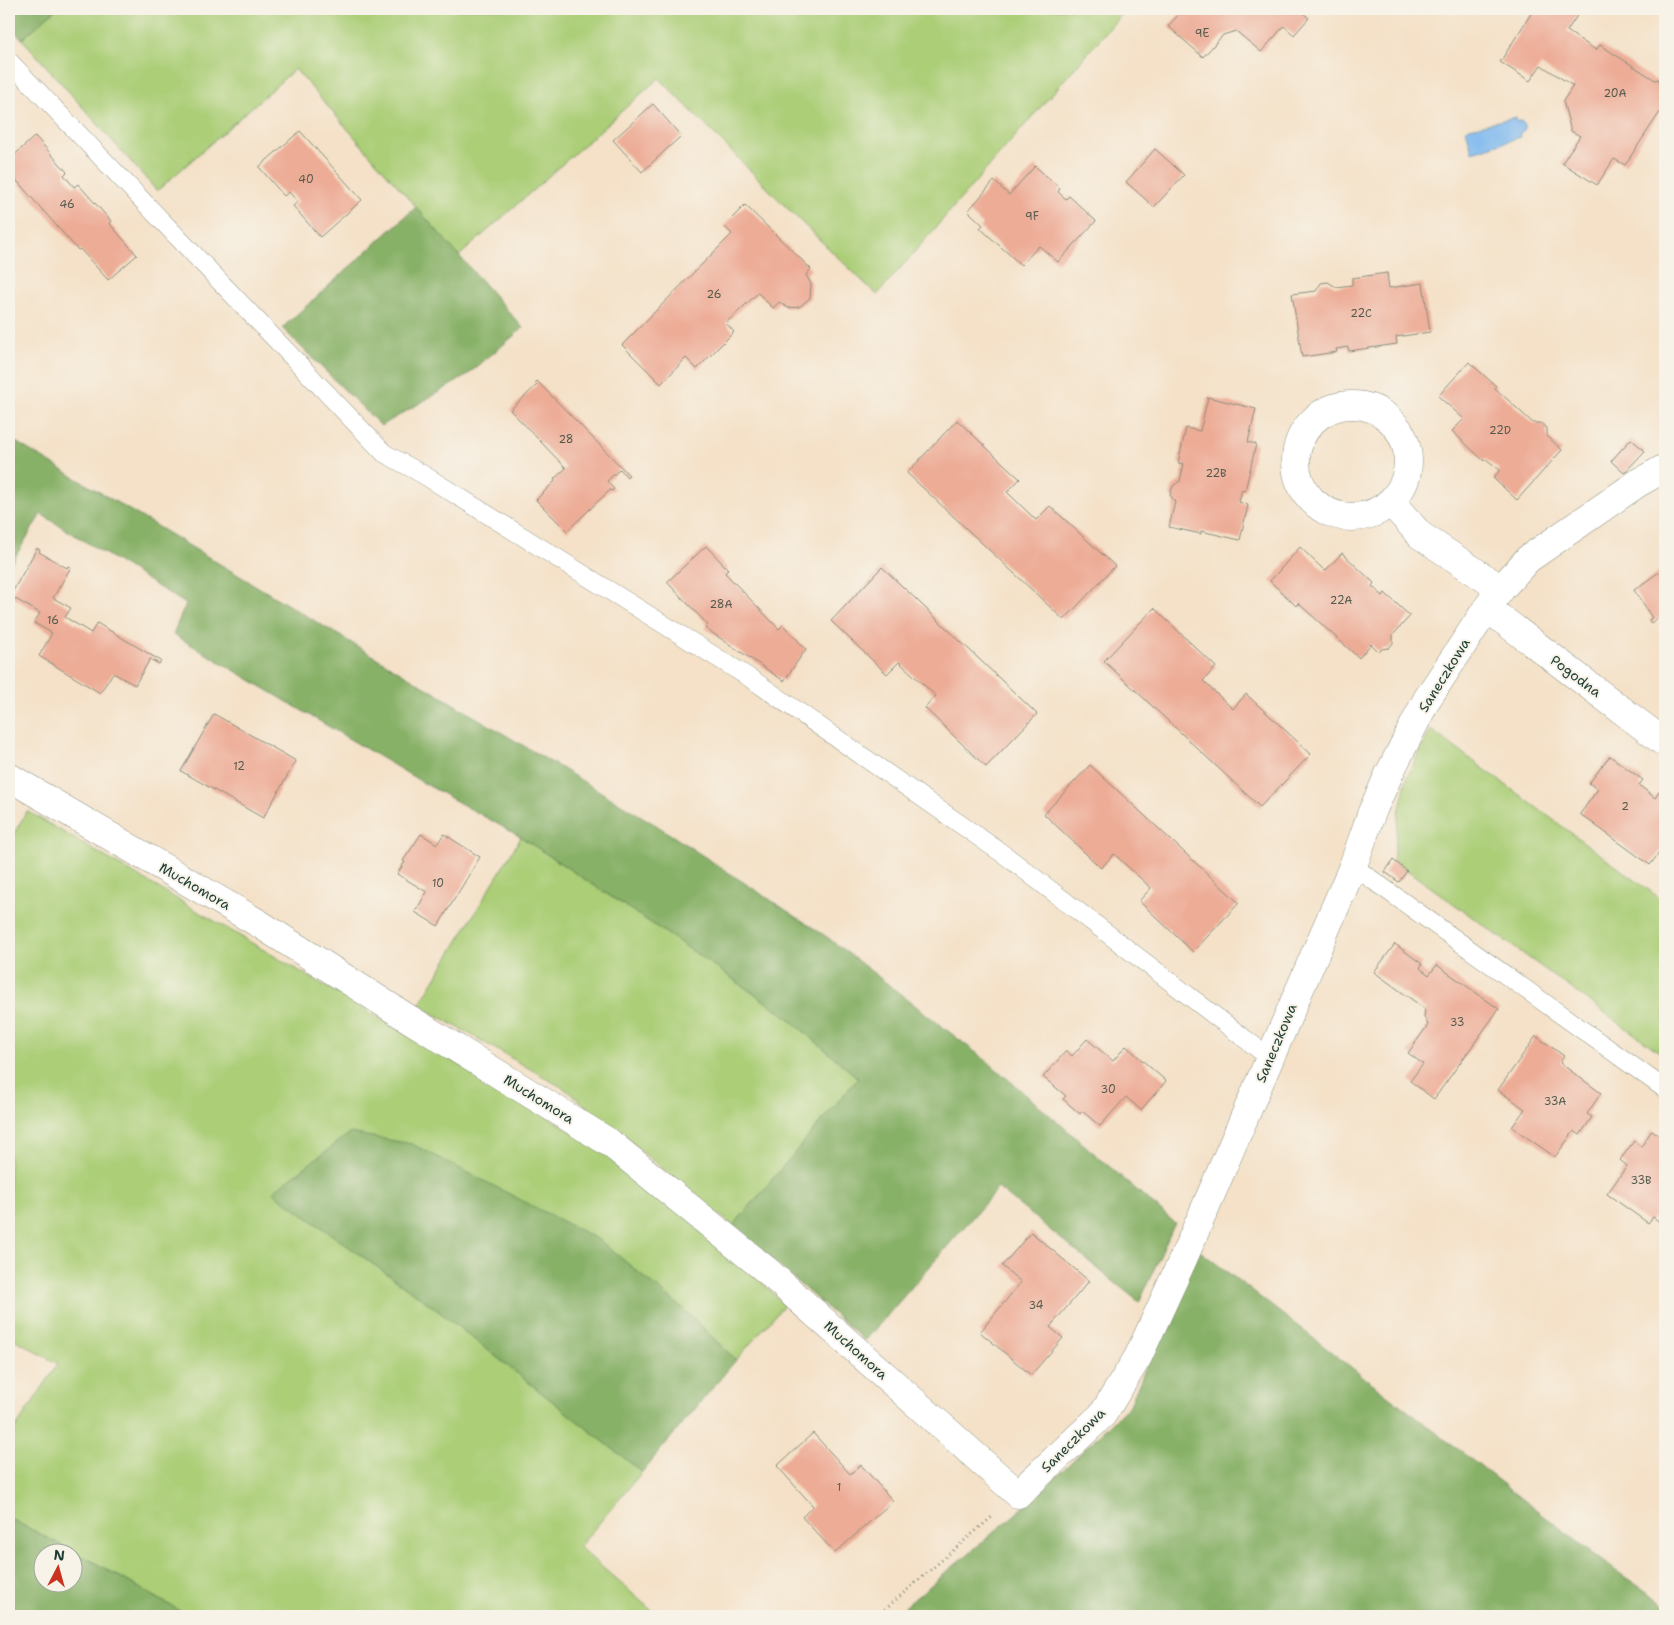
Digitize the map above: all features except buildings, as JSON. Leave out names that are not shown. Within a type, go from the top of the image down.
[{"type":"street","points":[[1351,403],[1380,412],[1400,430],[1409,453],[1405,482],[1391,502],[1365,516],[1342,517],[1314,503],[1298,480],[1296,452],[1304,430],[1323,412],[1351,403]]},
{"type":"street","name":"Saneczkowa","points":[[1018,1494],[1102,1414],[1138,1357],[1184,1257],[1353,866],[1372,812],[1389,774],[1428,699],[1494,599],[1528,559],[1638,482],[1665,468]]},
{"type":"street","name":"Pogodna","points":[[1391,502],[1420,534],[1665,743]]},
{"type":"street","name":"Muchomora","points":[[9,777],[258,923],[610,1143],[765,1269],[1018,1494]]},
{"type":"lane","points":[[9,61],[384,453],[424,475],[761,686],[1006,856],[1270,1058]]},
{"type":"lane","points":[[1353,866],[1665,1088]]},
{"type":"path","points":[[877,1616],[1018,1494]]},
{"type":"green space","points":[[9,9],[56,9],[22,39],[9,25]]},
{"type":"green space","points":[[56,9],[1126,9],[877,295],[796,217],[659,78],[459,256],[295,69],[157,191],[22,39]]},
{"type":"green space","points":[[416,207],[523,328],[466,376],[381,426],[282,328]]},
{"type":"green space","points":[[9,438],[656,825],[827,937],[988,1062],[1175,1223],[1139,1302],[998,1188],[865,1341],[733,1226],[858,1078],[786,1016],[678,941],[521,837],[422,782],[173,634],[186,604],[41,514],[9,567]]},
{"type":"green space","points":[[1431,730],[1665,902],[1665,1056],[1393,860],[1399,812],[1407,777]]},
{"type":"green space","points":[[27,811],[562,1125],[610,1158],[742,1261],[784,1305],[736,1360],[682,1308],[272,1192],[432,1306],[642,1472],[579,1547],[658,1616],[189,1616],[82,1556],[82,1542],[55,1542],[9,1518],[9,1425],[15,1429],[58,1364],[9,1336],[9,842]]},
{"type":"green space","points":[[521,837],[678,941],[786,1016],[858,1078],[733,1226],[565,1089],[419,1005]]},
{"type":"green space","points":[[350,1133],[412,1144],[599,1240],[682,1308],[736,1360],[642,1472],[432,1306],[272,1192]]},
{"type":"green space","points":[[1196,1248],[1616,1571],[1665,1604],[1665,1616],[894,1616],[1030,1502],[1130,1405]]},
{"type":"green space","points":[[9,1518],[55,1542],[32,1542],[32,1592],[82,1592],[82,1556],[189,1616],[9,1616]]},
{"type":"water","points":[[1516,117],[1517,122],[1521,121],[1525,125],[1525,129],[1520,133],[1521,137],[1472,152],[1466,129]]}]
